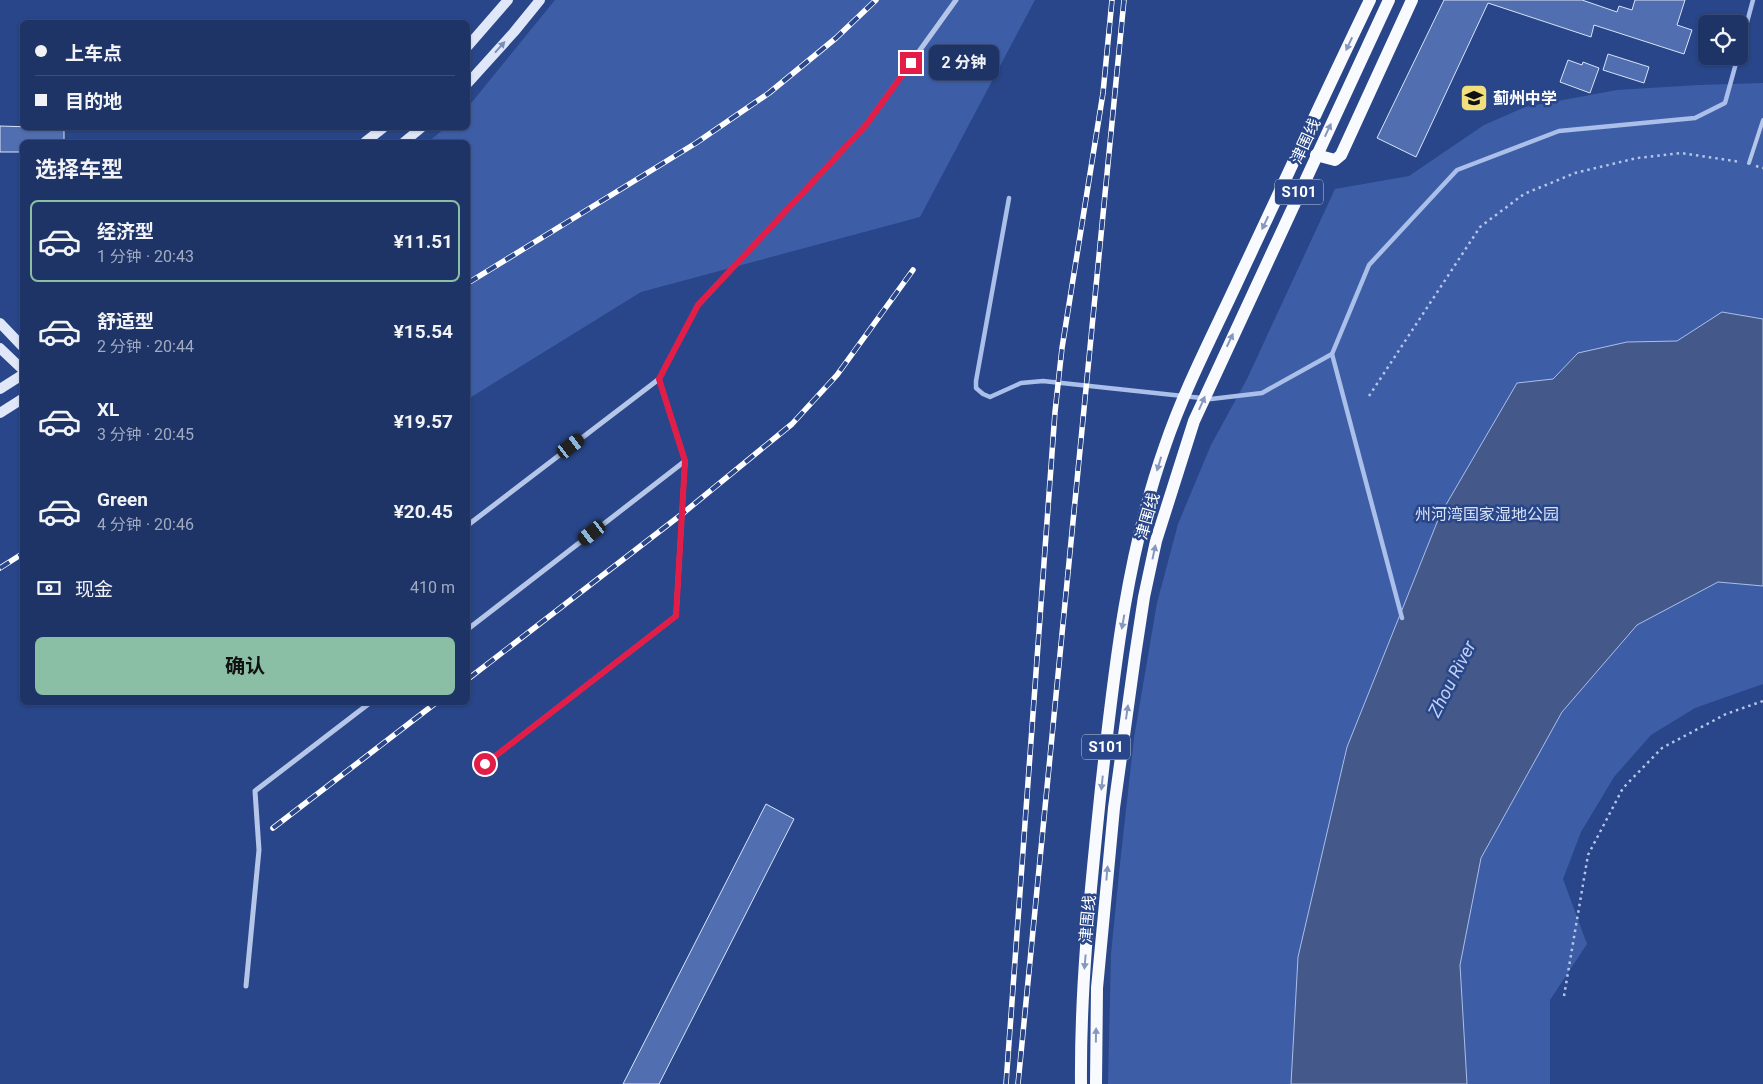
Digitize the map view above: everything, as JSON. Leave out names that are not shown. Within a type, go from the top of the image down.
[{"type":"main road","points":[[470,44],[508,0]]},
{"type":"main road","points":[[470,81],[540,0]]},
{"type":"main road","name":"津围线","points":[[1081,1084],[1082,988],[1096,843],[1118,649],[1132,566],[1145,511],[1164,446],[1191,383],[1370,0]]},
{"type":"main road","name":"津围线","points":[[1096,1084],[1097,988],[1107,866],[1134,656],[1156,541],[1194,421],[1389,0]]},
{"type":"main road","points":[[1316,155],[1335,160],[1341,155],[1412,0]]},
{"type":"main road","points":[[368,140],[380,130]]},
{"type":"main road","points":[[406,140],[419,130]]},
{"type":"main road","points":[[0,323],[20,344]]},
{"type":"main road","points":[[0,348],[20,367]]},
{"type":"main road","points":[[0,389],[20,376]]},
{"type":"main road","points":[[0,413],[20,400]]},
{"type":"street","points":[[470,523],[659,379],[698,305],[866,125],[956,0]]},
{"type":"street","points":[[485,764],[676,616],[685,461],[659,379]]},
{"type":"street","points":[[470,627],[685,461]]},
{"type":"street","points":[[246,986],[258,850],[255,791],[368,705]]},
{"type":"lane","points":[[1749,163],[1763,120]]},
{"type":"path","points":[[1369,396],[1480,227],[1524,194],[1575,173],[1637,158],[1681,153],[1749,163],[1763,168]]},
{"type":"path","points":[[1564,996],[1588,855],[1623,788],[1662,748],[1726,714],[1763,701]]},
{"type":"green space","points":[[555,0],[1035,0],[920,217],[641,292],[470,398],[470,140],[430,140],[443,130],[470,130],[470,105]]},
{"type":"green space","name":"州河湾国家湿地公园","points":[[1763,83],[1763,684],[1695,708],[1651,735],[1614,777],[1581,832],[1563,879],[1587,944],[1550,1000],[1550,1084],[1108,1084],[1111,954],[1120,864],[1134,738],[1157,603],[1178,524],[1211,445],[1247,379],[1335,189],[1409,176],[1484,125],[1525,107],[1617,90]]},
{"type":"water","name":"Zhou River","points":[[1722,312],[1763,319],[1763,586],[1718,582],[1637,625],[1562,712],[1481,858],[1460,965],[1467,1084],[1291,1084],[1298,957],[1347,747],[1440,515],[1517,383],[1553,379],[1578,353],[1627,342],[1677,341]]},
{"type":"building","points":[[1444,0],[1582,0],[1617,12],[1619,6],[1632,10],[1635,0],[1685,0],[1677,25],[1692,30],[1684,54],[1594,25],[1591,37],[1488,3],[1416,157],[1377,138]]},
{"type":"building","points":[[1608,54],[1649,67],[1644,83],[1603,70]]},
{"type":"building","points":[[1568,60],[1582,65],[1583,62],[1599,68],[1590,93],[1560,82]]},
{"type":"building","points":[[0,126],[20,127],[20,130],[64,130],[64,140],[20,140],[20,152],[0,152]]},
{"type":"building","points":[[766,804],[794,819],[659,1084],[623,1084]]},
{"type":"waterway","points":[[1748,19],[1753,0]]},
{"type":"waterway","points":[[1402,618],[1332,354],[1369,265],[1457,170],[1559,131],[1695,118],[1725,103],[1736,65]]},
{"type":"waterway","points":[[1009,198],[976,381],[976,388],[983,394],[990,397],[1021,383],[1043,381],[1211,399],[1262,393],[1332,354]]},
{"type":"railway","points":[[470,282],[696,143],[769,93],[836,38],[876,0]]},
{"type":"railway","points":[[1006,1084],[1055,412],[1062,348],[1103,93],[1112,0]]},
{"type":"railway","points":[[1018,1084],[1124,0]]},
{"type":"railway","points":[[470,677],[682,514],[792,424],[837,375],[913,270]]},
{"type":"railway","points":[[0,568],[20,555]]},
{"type":"railway","points":[[273,828],[433,705]]},
{"type":"place","name":"蓟州中学","points":[[1474,98]]},
{"type":"route","points":[[485,764],[676,616],[685,461],[659,379],[698,305],[866,125],[911,63]]}]
